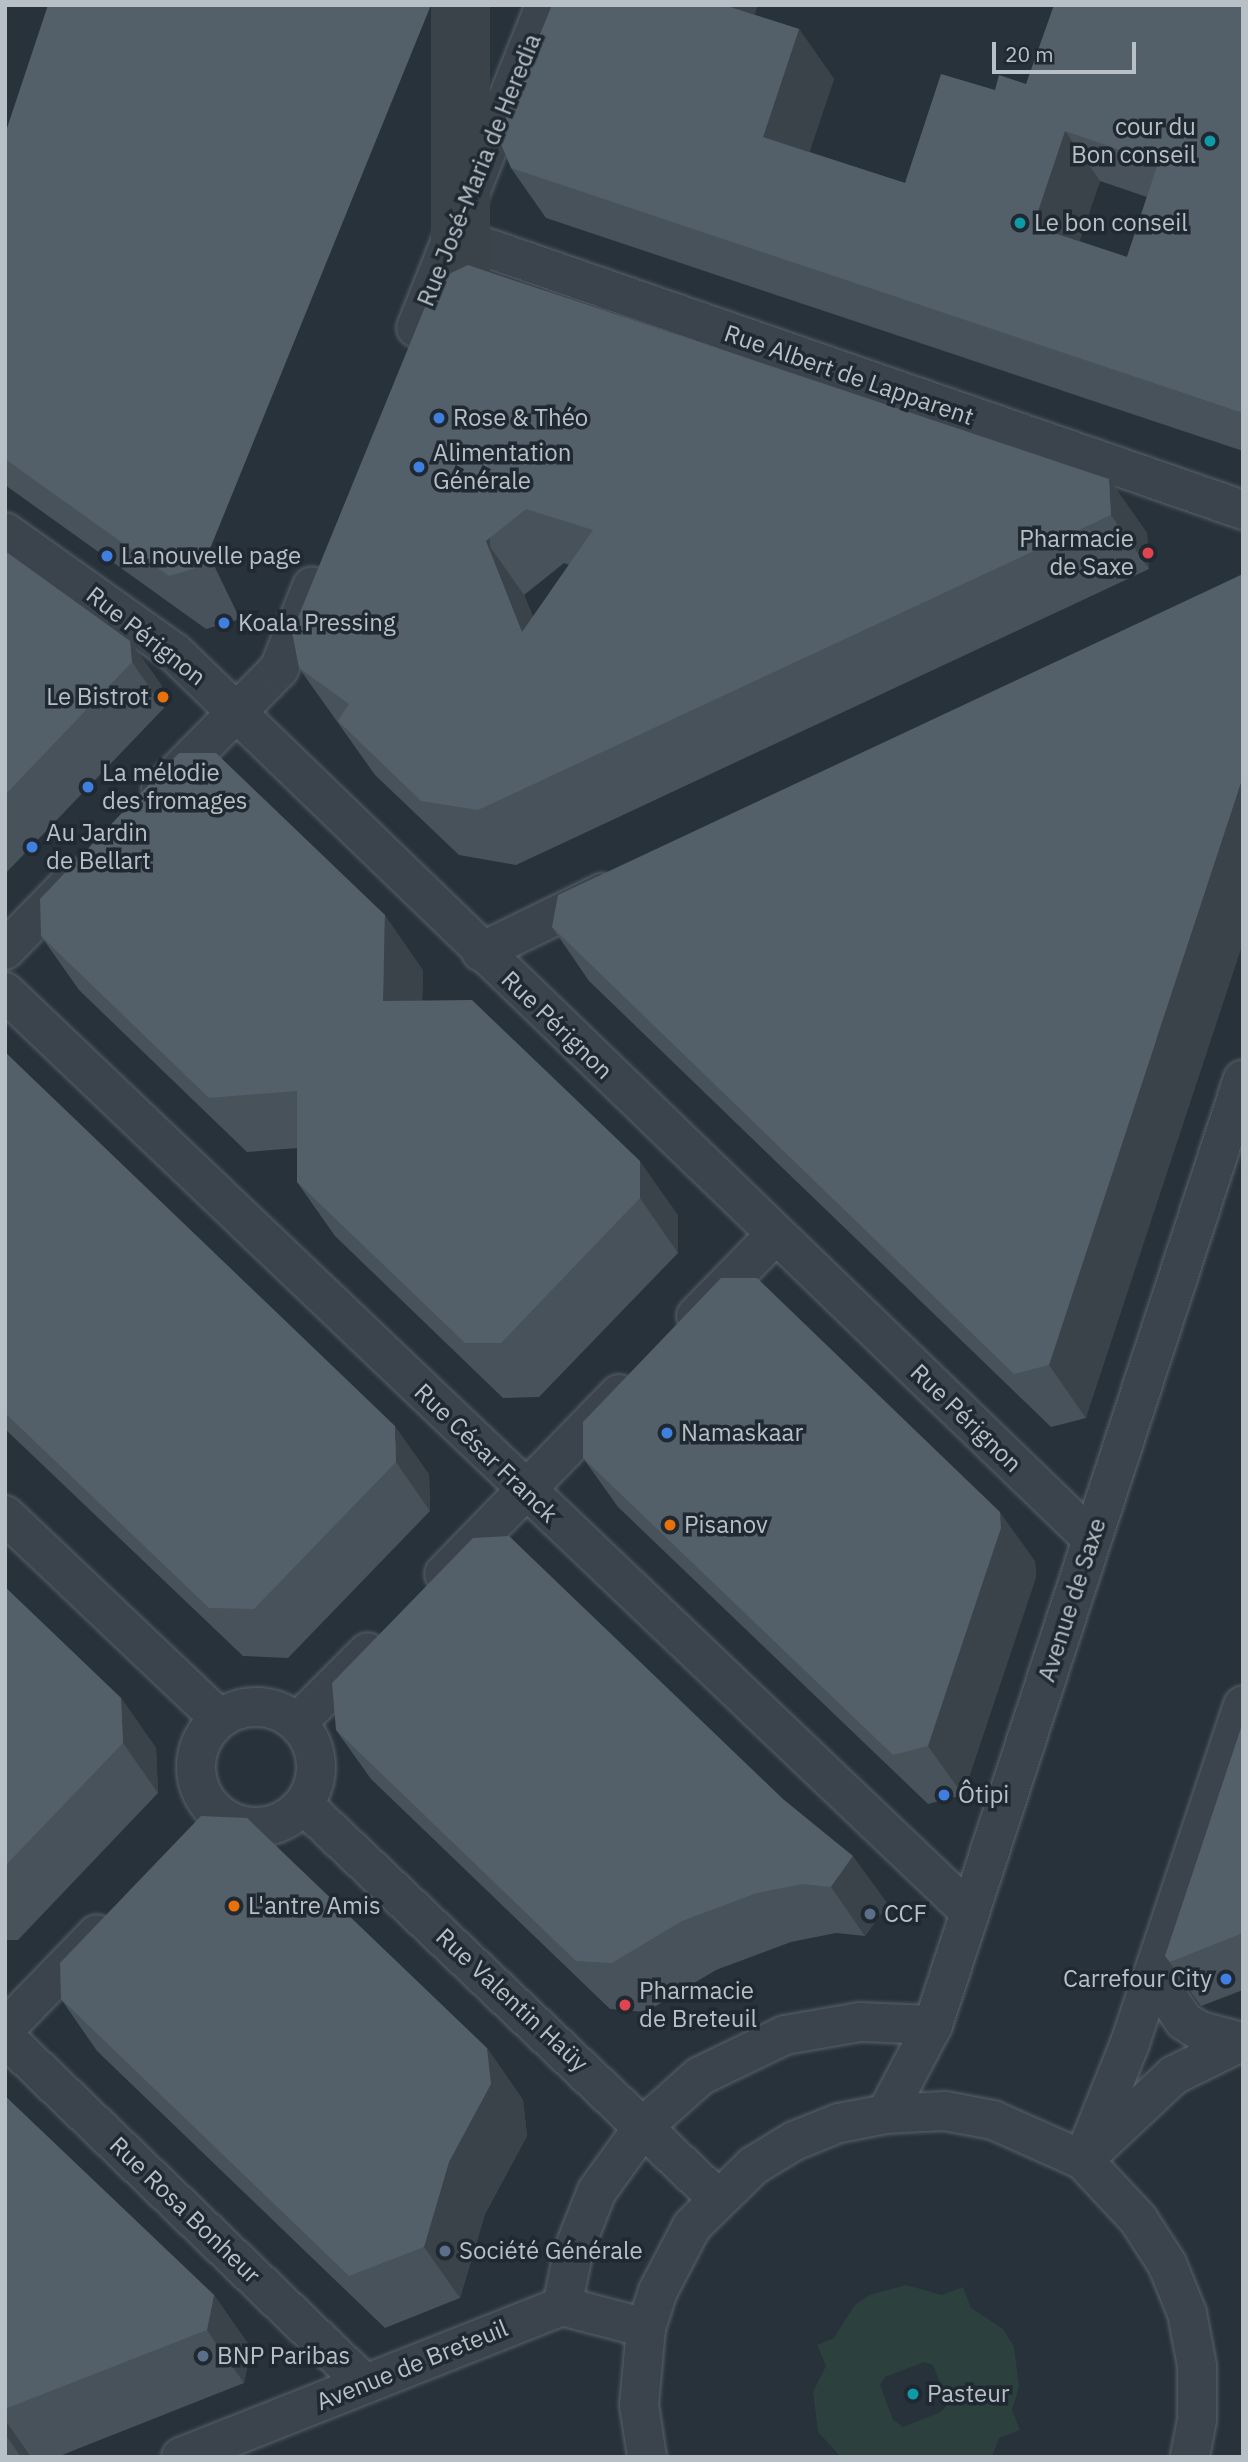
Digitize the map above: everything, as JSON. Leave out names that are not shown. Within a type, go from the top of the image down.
[{"type":"street","name":"Rue José-Maria de Heredia","points":[[403,362],[456,237],[545,5]]},
{"type":"street","name":"Rue Albert de Lapparent","points":[[456,237],[1243,510]]},
{"type":"street","name":"Rue Pérignon","points":[[5,532],[174,652],[481,952],[1092,1539]]},
{"type":"street","points":[[138,813],[279,669],[325,554]]},
{"type":"street","points":[[5,950],[100,852]]},
{"type":"street","points":[[481,952],[635,877]]},
{"type":"street","name":"Rue César Franck","points":[[5,992],[970,1912]]},
{"type":"street","name":"Avenue de Saxe","points":[[886,2113],[933,2025],[1243,1079]]},
{"type":"street","points":[[673,1338],[775,1234]]},
{"type":"street","points":[[423,1595],[645,1367]]},
{"type":"street","points":[[5,1514],[220,1719]]},
{"type":"street","points":[[297,1723],[394,1625]]},
{"type":"street","points":[[1083,2160],[1153,1975],[1243,1704]]},
{"type":"street","points":[[264,1707],[297,1723],[312,1747],[317,1767],[304,1805],[282,1822],[262,1828],[232,1823],[215,1811],[201,1790],[196,1769],[206,1734],[220,1719],[243,1709],[264,1707]]},
{"type":"street","name":"Rue Valentin Haüy","points":[[304,1805],[717,2198]]},
{"type":"street","points":[[187,1841],[215,1811]]},
{"type":"street","points":[[5,2029],[121,1910]]},
{"type":"street","points":[[1153,1975],[1184,2021],[1200,2031],[1242,2042]]},
{"type":"street","points":[[646,2328],[562,2306],[574,2249],[597,2191],[644,2126],[700,2076],[785,2035],[860,2022],[933,2025]]},
{"type":"street","name":"Rue Rosa Bonheur","points":[[5,2036],[365,2384]]},
{"type":"street","points":[[1083,2160],[1174,2075],[1242,2042]]},
{"type":"street","points":[[647,2457],[639,2404],[646,2328],[674,2256],[717,2198],[753,2166],[794,2141],[839,2123],[886,2113],[946,2111],[993,2120],[1083,2160],[1138,2219],[1167,2264],[1187,2313],[1197,2366],[1197,2420],[1190,2457]]},
{"type":"street","name":"Avenue de Breteuil","points":[[181,2457],[562,2306]]},
{"type":"green space","points":[[906,2285],[942,2295],[963,2287],[971,2308],[1003,2329],[1014,2347],[1019,2387],[1012,2410],[1020,2430],[999,2438],[992,2457],[841,2457],[818,2432],[813,2392],[826,2366],[817,2345],[834,2338],[854,2306],[869,2295]],"holes":[[[924,2362],[933,2365],[948,2404],[941,2412],[903,2427],[893,2420],[880,2385],[885,2377]]]},
{"type":"building","points":[[48,5],[431,5],[203,566],[169,576],[5,459],[5,134]]},
{"type":"building","points":[[552,5],[724,5],[799,29],[763,137],[905,183],[941,74],[995,90],[999,75],[1026,84],[1054,5],[1243,5],[1243,413],[511,168],[498,137]],"holes":[[[1065,131],[1158,163],[1127,257],[1033,226]]]},
{"type":"building","points":[[468,265],[1109,479],[1111,515],[478,810],[421,801],[338,721],[349,704],[299,668],[292,632],[436,280]],"holes":[[[526,509],[593,530],[522,632],[486,541]]]},
{"type":"building","points":[[5,551],[130,641],[132,662],[5,795]]},
{"type":"building","points":[[1243,574],[1243,777],[1049,1365],[1014,1374],[552,927],[558,895]]},
{"type":"building","points":[[179,753],[216,753],[385,915],[383,1001],[472,1000],[640,1161],[640,1198],[501,1343],[465,1343],[297,1182],[297,1091],[209,1098],[41,936],[40,899]]},
{"type":"building","points":[[5,1052],[395,1426],[396,1462],[254,1609],[209,1608],[5,1413]]},
{"type":"building","points":[[721,1278],[757,1278],[1000,1512],[1001,1528],[928,1746],[893,1755],[583,1458],[583,1422]]},
{"type":"building","points":[[509,1536],[783,1799],[853,1856],[831,1887],[802,1884],[757,1893],[682,1921],[612,1963],[576,1961],[336,1730],[332,1683],[473,1538]]},
{"type":"building","points":[[5,1587],[121,1698],[123,1743],[5,1866]]},
{"type":"building","points":[[1243,1722],[1243,1933],[1170,1962],[1165,1956]]},
{"type":"building","points":[[201,1816],[247,1818],[487,2048],[491,2084],[449,2162],[424,2247],[349,2276],[61,1999],[60,1963]]},
{"type":"building","points":[[5,2096],[214,2295],[207,2330],[5,2409]]},
{"type":"place","name":"cour du Bon conseil","points":[[1210,141]]},
{"type":"place","name":"Le bon conseil","points":[[1020,223]]},
{"type":"place","name":"Rose & Théo","points":[[439,418]]},
{"type":"place","name":"Alimentation Générale","points":[[419,467]]},
{"type":"place","name":"Pharmacie de Saxe","points":[[1148,553]]},
{"type":"place","name":"La nouvelle page","points":[[107,556]]},
{"type":"place","name":"Koala Pressing","points":[[224,623]]},
{"type":"place","name":"Le Bistrot","points":[[163,697]]},
{"type":"place","name":"La mélodie des fromages","points":[[88,787]]},
{"type":"place","name":"Au Jardin de Bellart","points":[[32,847]]},
{"type":"place","name":"Namaskaar","points":[[667,1433]]},
{"type":"place","name":"Pisanov","points":[[670,1525]]},
{"type":"place","name":"Ôtipi","points":[[944,1795]]},
{"type":"place","name":"L'antre Amis","points":[[234,1906]]},
{"type":"place","name":"CCF","points":[[870,1914]]},
{"type":"place","name":"Carrefour City","points":[[1226,1979]]},
{"type":"place","name":"Pharmacie de Breteuil","points":[[625,2005]]},
{"type":"place","name":"Société Générale","points":[[445,2251]]},
{"type":"place","name":"BNP Paribas","points":[[203,2356]]},
{"type":"place","name":"Pasteur","points":[[913,2394]]}]
